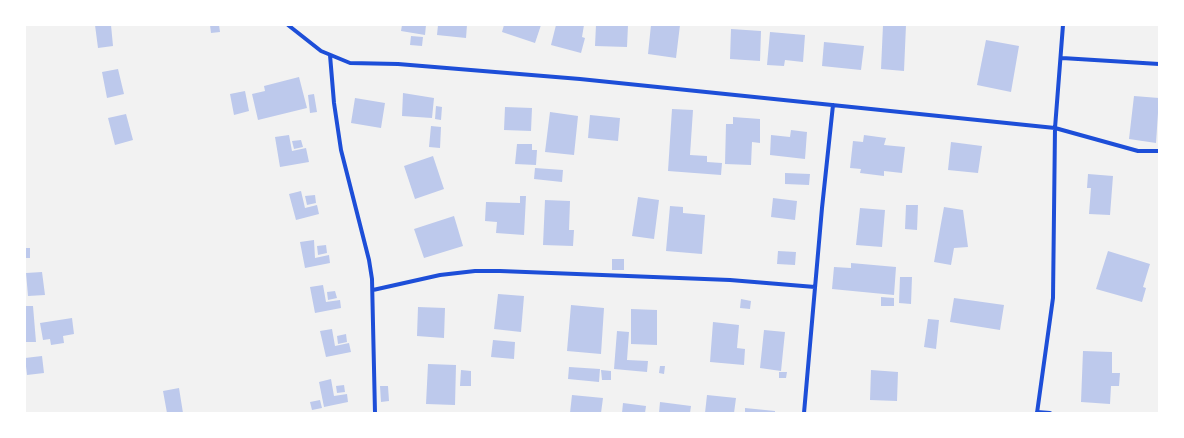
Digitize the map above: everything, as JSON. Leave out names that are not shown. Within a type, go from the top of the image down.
[{"type":"street","points":[[288,25],[321,51],[350,63],[398,64],[580,79],[1055,128],[1138,151],[1159,151]]},
{"type":"street","points":[[1050,413],[1037,413],[1053,298],[1055,128],[1062,58],[1063,25]]},
{"type":"street","points":[[330,55],[334,103],[341,150],[369,260],[373,290],[375,413]]},
{"type":"street","points":[[1062,58],[1159,64]]},
{"type":"street","points":[[804,413],[814,287],[833,105]]},
{"type":"street","points":[[373,290],[440,275],[494,271],[730,280],[814,287]]},
{"type":"building","points":[[95,25],[111,25],[113,46],[98,48]]},
{"type":"building","points":[[210,25],[219,25],[220,32],[211,33]]},
{"type":"building","points":[[402,25],[426,25],[425,35],[401,31]]},
{"type":"building","points":[[438,25],[467,25],[466,38],[437,35]]},
{"type":"building","points":[[504,25],[541,25],[535,43],[502,32]]},
{"type":"building","points":[[556,25],[584,25],[582,37],[585,38],[581,53],[551,45]]},
{"type":"building","points":[[596,25],[628,25],[627,47],[595,46]]},
{"type":"building","points":[[651,25],[680,25],[676,58],[648,54]]},
{"type":"building","points":[[883,25],[906,25],[904,71],[881,69]]},
{"type":"building","points":[[731,29],[761,31],[760,61],[730,59]]},
{"type":"building","points":[[770,32],[805,35],[803,62],[785,60],[784,66],[767,65]]},
{"type":"building","points":[[411,36],[423,37],[422,46],[410,45]]},
{"type":"building","points":[[986,40],[1019,46],[1011,92],[977,85]]},
{"type":"building","points":[[824,42],[864,46],[861,70],[822,66]]},
{"type":"building","points":[[118,69],[124,94],[107,98],[102,72]]},
{"type":"building","points":[[299,77],[307,108],[258,120],[252,94],[265,91],[264,86]]},
{"type":"building","points":[[245,91],[249,111],[234,115],[230,94]]},
{"type":"building","points":[[403,93],[434,98],[432,118],[402,116]]},
{"type":"building","points":[[314,94],[317,112],[310,113],[308,95]]},
{"type":"building","points":[[1134,96],[1159,98],[1156,143],[1129,139]]},
{"type":"building","points":[[355,98],[385,103],[381,128],[351,123]]},
{"type":"building","points":[[436,106],[442,107],[441,120],[435,119]]},
{"type":"building","points":[[505,107],[532,108],[531,131],[504,130]]},
{"type":"building","points":[[672,109],[693,110],[690,155],[707,156],[707,162],[722,163],[721,175],[668,171]]},
{"type":"building","points":[[550,112],[578,116],[574,155],[545,152]]},
{"type":"building","points":[[126,114],[133,140],[115,145],[108,118]]},
{"type":"building","points":[[590,115],[620,118],[618,141],[588,138]]},
{"type":"building","points":[[733,117],[760,119],[760,143],[752,142],[751,165],[725,164],[726,124],[733,124]]},
{"type":"building","points":[[431,126],[441,127],[440,148],[429,147]]},
{"type":"building","points":[[791,130],[807,132],[805,159],[770,155],[771,135],[790,137]]},
{"type":"building","points":[[289,135],[292,151],[306,148],[309,162],[280,167],[275,137]]},
{"type":"building","points":[[864,135],[886,138],[884,145],[905,147],[902,173],[884,171],[884,176],[860,173],[861,169],[850,168],[853,141],[863,142]]},
{"type":"building","points":[[301,140],[303,147],[294,149],[292,141]]},
{"type":"building","points":[[951,142],[982,146],[978,173],[948,170]]},
{"type":"building","points":[[517,144],[532,144],[532,150],[537,150],[536,165],[515,164]]},
{"type":"building","points":[[433,156],[444,189],[415,199],[404,166]]},
{"type":"building","points":[[535,168],[563,170],[562,182],[534,179]]},
{"type":"building","points":[[785,173],[810,174],[809,185],[785,184]]},
{"type":"building","points":[[1088,174],[1113,176],[1110,215],[1089,214],[1091,188],[1087,188]]},
{"type":"building","points":[[301,191],[305,208],[317,205],[319,214],[296,220],[289,194]]},
{"type":"building","points":[[315,195],[316,203],[307,205],[305,196]]},
{"type":"building","points":[[520,196],[526,196],[524,235],[496,233],[497,222],[485,221],[486,202],[520,203]]},
{"type":"building","points":[[638,197],[659,200],[654,239],[632,236]]},
{"type":"building","points":[[773,198],[797,201],[795,220],[771,217]]},
{"type":"building","points":[[545,200],[570,201],[569,230],[574,230],[573,246],[543,245]]},
{"type":"building","points":[[906,205],[918,205],[917,230],[905,229]]},
{"type":"building","points":[[670,206],[683,207],[683,213],[705,215],[702,254],[666,251]]},
{"type":"building","points":[[944,207],[963,210],[968,247],[954,248],[951,265],[934,262]]},
{"type":"building","points":[[860,208],[885,210],[882,247],[856,245]]},
{"type":"building","points":[[454,216],[463,246],[424,258],[414,229]]},
{"type":"building","points":[[314,240],[315,258],[329,255],[330,263],[305,268],[300,242]]},
{"type":"building","points":[[326,245],[327,253],[318,255],[317,246]]},
{"type":"building","points":[[25,248],[30,248],[30,258],[25,258]]},
{"type":"building","points":[[778,251],[796,252],[795,265],[777,264]]},
{"type":"building","points":[[1108,251],[1150,264],[1143,287],[1146,288],[1142,302],[1096,289]]},
{"type":"building","points":[[612,259],[624,259],[624,270],[612,270]]},
{"type":"building","points":[[851,263],[896,267],[894,295],[832,289],[834,267],[851,268]]},
{"type":"building","points":[[42,272],[45,295],[28,296],[26,273]]},
{"type":"building","points":[[900,277],[912,277],[911,304],[899,303]]},
{"type":"building","points":[[323,285],[326,302],[340,300],[341,308],[315,313],[310,287]]},
{"type":"building","points":[[335,291],[337,298],[328,300],[327,292]]},
{"type":"building","points":[[498,294],[524,296],[521,332],[494,329]]},
{"type":"building","points":[[881,297],[894,298],[894,306],[881,306]]},
{"type":"building","points":[[954,298],[1004,305],[1000,330],[950,322]]},
{"type":"building","points":[[741,299],[751,301],[750,309],[740,308]]},
{"type":"building","points":[[571,305],[604,308],[601,354],[567,351]]},
{"type":"building","points":[[25,306],[33,306],[36,342],[25,342]]},
{"type":"building","points":[[418,307],[445,308],[444,338],[417,336]]},
{"type":"building","points":[[631,309],[657,310],[657,345],[631,344]]},
{"type":"building","points":[[72,318],[74,334],[63,336],[64,343],[51,345],[50,339],[43,340],[40,323]]},
{"type":"building","points":[[928,319],[939,320],[936,349],[924,347]]},
{"type":"building","points":[[713,322],[739,325],[737,348],[745,349],[744,365],[710,362]]},
{"type":"building","points":[[332,329],[335,346],[349,343],[351,352],[326,357],[320,331]]},
{"type":"building","points":[[764,330],[785,332],[781,371],[760,368]]},
{"type":"building","points":[[617,331],[629,332],[627,360],[648,361],[647,372],[614,369]]},
{"type":"building","points":[[346,334],[347,342],[338,344],[337,336]]},
{"type":"building","points":[[493,340],[515,342],[514,359],[491,357]]},
{"type":"building","points":[[1083,351],[1112,352],[1112,373],[1120,373],[1119,386],[1111,386],[1110,404],[1081,402]]},
{"type":"building","points":[[42,356],[44,373],[27,375],[25,358]]},
{"type":"building","points":[[428,364],[456,365],[455,405],[426,404]]},
{"type":"building","points":[[660,366],[665,366],[664,374],[659,373]]},
{"type":"building","points":[[569,367],[600,369],[599,382],[568,379]]},
{"type":"building","points":[[461,370],[471,371],[471,386],[460,386]]},
{"type":"building","points":[[601,370],[611,371],[611,380],[602,380]]},
{"type":"building","points":[[871,370],[898,372],[897,401],[870,400]]},
{"type":"building","points":[[779,372],[787,372],[786,378],[779,378]]},
{"type":"building","points":[[331,379],[334,396],[347,394],[348,402],[324,407],[319,382]]},
{"type":"building","points":[[344,385],[345,392],[337,393],[336,386]]},
{"type":"building","points":[[380,386],[388,386],[389,401],[381,402]]},
{"type":"building","points":[[179,388],[183,413],[167,413],[163,391]]},
{"type":"building","points":[[572,395],[603,398],[601,413],[570,413]]},
{"type":"building","points":[[707,395],[736,398],[734,413],[705,413]]},
{"type":"building","points":[[320,400],[322,408],[312,410],[310,402]]},
{"type":"building","points":[[660,402],[691,406],[690,413],[659,413]]},
{"type":"building","points":[[623,403],[646,406],[645,413],[622,413]]},
{"type":"building","points":[[745,408],[775,411],[775,413],[745,413]]}]
